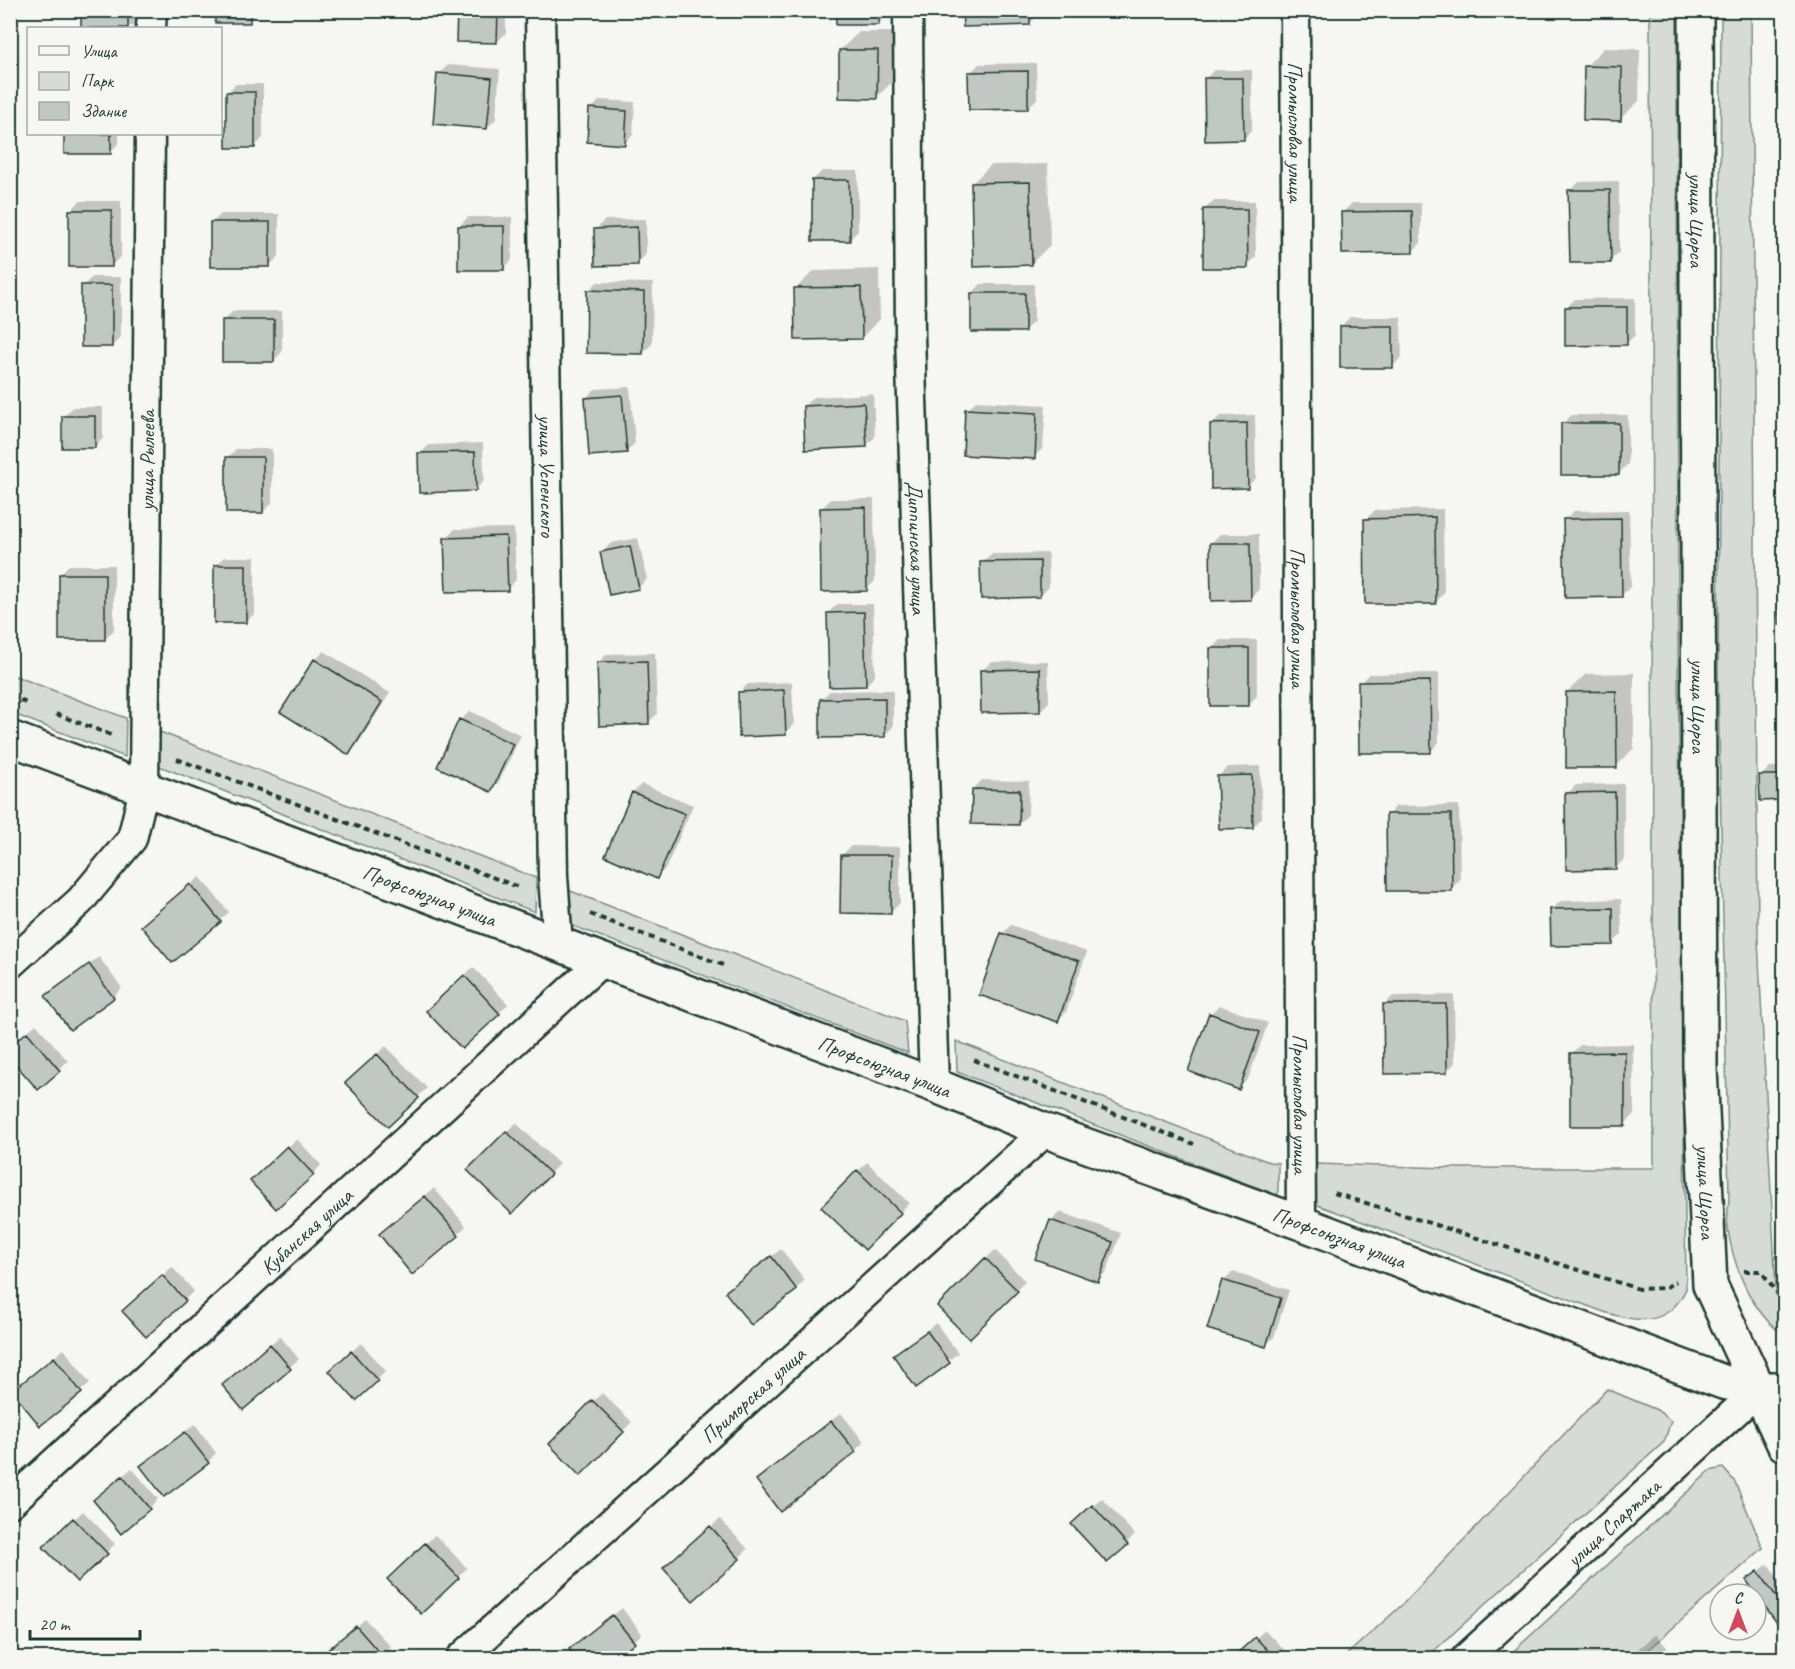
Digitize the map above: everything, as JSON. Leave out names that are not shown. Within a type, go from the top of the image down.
[{"type":"street","points":[[151,27],[152,10]]},
{"type":"street","name":"улица Успенского","points":[[540,10],[555,901],[558,944]]},
{"type":"street","name":"Диппинская улица","points":[[908,10],[910,335],[934,1085]]},
{"type":"street","name":"Промысловая улица","points":[[1295,10],[1301,1223]]},
{"type":"street","name":"улица Щорса","points":[[1696,10],[1700,1056],[1710,1285],[1772,1389],[1785,1444]]},
{"type":"street","name":"улица Рылеева","points":[[10,964],[80,901],[132,839],[144,789],[150,135]]},
{"type":"street","name":"Профсоюзная улица","points":[[10,738],[934,1085],[1046,1131],[1301,1223],[1723,1382],[1772,1389]]},
{"type":"street","name":"Кубанская улица","points":[[10,1503],[602,961]]},
{"type":"street","name":"Приморская улица","points":[[461,1659],[1046,1131]]},
{"type":"street","name":"улица Спартака","points":[[1466,1659],[1772,1389]]},
{"type":"path","points":[[10,697],[33,706]]},
{"type":"path","points":[[55,714],[733,969]]},
{"type":"path","points":[[933,1044],[1205,1148]]},
{"type":"path","points":[[1301,1182],[1639,1289],[1665,1288]]},
{"type":"path","points":[[1743,1271],[1761,1271],[1785,1302]]},
{"type":"green space","points":[[1650,11],[1677,11],[1678,658],[1686,1289],[1670,1310],[1661,1316],[1640,1320],[1604,1312],[1315,1204],[1315,1164],[1450,1168],[1654,1168]]},
{"type":"green space","points":[[1721,11],[1751,11],[1758,941],[1776,1289],[1784,1289],[1784,1335],[1772,1325],[1753,1302],[1740,1274],[1727,1226],[1729,1196],[1718,688]]},
{"type":"green space","points":[[10,674],[126,718],[125,757],[11,713]]},
{"type":"green space","points":[[160,732],[536,878],[535,912],[159,766]]},
{"type":"green space","points":[[568,890],[905,1021],[908,1053],[568,924]]},
{"type":"green space","points":[[956,1041],[1269,1162],[1278,1163],[1278,1196],[957,1072]]},
{"type":"green space","points":[[1607,1389],[1657,1410],[1671,1421],[1664,1442],[1426,1658],[1343,1658],[1402,1605]]},
{"type":"green space","points":[[1723,1468],[1735,1482],[1763,1548],[1725,1582],[1708,1582],[1708,1597],[1639,1658],[1506,1658],[1710,1471]]},
{"type":"building","points":[[81,10],[128,10],[128,27],[81,27]]},
{"type":"building","points":[[215,10],[250,10],[250,23],[215,23]]},
{"type":"building","points":[[457,10],[498,10],[497,43],[456,42]]},
{"type":"building","points":[[836,10],[879,10],[879,25],[836,25]]},
{"type":"building","points":[[962,10],[1030,10],[1030,25],[963,27]]},
{"type":"building","points":[[839,50],[878,50],[877,99],[839,98]]},
{"type":"building","points":[[1584,66],[1622,67],[1621,121],[1583,120]]},
{"type":"building","points":[[1028,71],[1028,109],[969,110],[968,72]]},
{"type":"building","points":[[437,73],[492,78],[487,129],[433,124]]},
{"type":"building","points":[[1204,78],[1243,78],[1244,140],[1205,141]]},
{"type":"building","points":[[226,92],[255,92],[255,148],[226,148]]},
{"type":"building","points":[[589,108],[627,111],[625,145],[587,142]]},
{"type":"building","points":[[64,135],[111,135],[111,154],[64,154]]},
{"type":"building","points":[[812,180],[849,180],[850,241],[812,241]]},
{"type":"building","points":[[1783,180],[1784,180],[1784,248]]},
{"type":"building","points":[[1030,182],[1032,265],[973,267],[971,183]]},
{"type":"building","points":[[1568,190],[1610,190],[1611,263],[1570,263]]},
{"type":"building","points":[[1203,209],[1247,209],[1248,268],[1203,268]]},
{"type":"building","points":[[69,210],[112,210],[112,267],[69,267]]},
{"type":"building","points":[[1412,211],[1413,253],[1342,254],[1341,212]]},
{"type":"building","points":[[210,222],[270,222],[270,267],[210,267]]},
{"type":"building","points":[[458,226],[504,226],[504,270],[458,270]]},
{"type":"building","points":[[637,227],[638,265],[595,266],[594,229]]},
{"type":"building","points":[[81,285],[112,285],[112,347],[81,347]]},
{"type":"building","points":[[861,287],[862,339],[795,340],[794,288]]},
{"type":"building","points":[[587,290],[644,292],[643,354],[586,353]]},
{"type":"building","points":[[971,293],[1025,293],[1025,332],[971,332]]},
{"type":"building","points":[[1565,307],[1627,307],[1627,345],[1565,346]]},
{"type":"building","points":[[1779,309],[1784,309],[1784,379],[1780,379]]},
{"type":"building","points":[[222,320],[274,320],[274,362],[222,362]]},
{"type":"building","points":[[1340,326],[1393,326],[1393,368],[1340,368]]},
{"type":"building","points":[[622,395],[627,453],[589,456],[585,398]]},
{"type":"building","points":[[864,403],[867,447],[805,450],[803,406]]},
{"type":"building","points":[[965,409],[1037,413],[1035,459],[963,455]]},
{"type":"building","points":[[62,416],[95,416],[95,448],[62,448]]},
{"type":"building","points":[[1247,423],[1248,488],[1211,489],[1210,424]]},
{"type":"building","points":[[1561,423],[1619,423],[1619,475],[1561,475]]},
{"type":"building","points":[[1781,444],[1784,444],[1784,499],[1782,499]]},
{"type":"building","points":[[475,452],[476,491],[419,493],[418,453]]},
{"type":"building","points":[[226,457],[263,457],[263,513],[226,513]]},
{"type":"building","points":[[866,507],[867,591],[821,592],[820,508]]},
{"type":"building","points":[[1435,517],[1436,604],[1365,604],[1364,519]]},
{"type":"building","points":[[1621,518],[1622,597],[1565,598],[1563,519]]},
{"type":"building","points":[[506,536],[508,591],[446,592],[444,538]]},
{"type":"building","points":[[1210,543],[1250,543],[1251,600],[1211,601]]},
{"type":"building","points":[[630,546],[639,589],[609,595],[600,552]]},
{"type":"building","points":[[1778,560],[1784,560],[1784,625],[1779,625]]},
{"type":"building","points":[[1040,561],[1040,597],[981,599],[980,562]]},
{"type":"building","points":[[214,565],[246,565],[246,623],[214,623]]},
{"type":"building","points":[[59,574],[105,574],[105,640],[59,640]]},
{"type":"building","points":[[864,612],[866,686],[829,687],[827,613]]},
{"type":"building","points":[[1210,648],[1249,648],[1249,706],[1210,706]]},
{"type":"building","points":[[314,659],[382,702],[349,755],[280,712]]},
{"type":"building","points":[[647,661],[649,724],[599,726],[597,662]]},
{"type":"building","points":[[1040,669],[1040,712],[981,713],[980,670]]},
{"type":"building","points":[[1430,681],[1431,753],[1359,753],[1358,682]]},
{"type":"building","points":[[784,690],[786,735],[739,737],[738,692]]},
{"type":"building","points":[[1616,691],[1617,768],[1566,768],[1566,692]]},
{"type":"building","points":[[885,698],[885,737],[820,738],[820,699]]},
{"type":"building","points":[[459,719],[513,744],[491,792],[437,767]]},
{"type":"building","points":[[1252,775],[1253,828],[1219,829],[1217,776]]},
{"type":"building","points":[[1759,775],[1784,775],[1784,800],[1760,801]]},
{"type":"building","points":[[972,789],[1020,790],[1019,825],[971,824]]},
{"type":"building","points":[[632,792],[685,814],[657,879],[605,856]]},
{"type":"building","points":[[1615,792],[1616,869],[1566,870],[1565,793]]},
{"type":"building","points":[[1386,814],[1451,814],[1452,891],[1387,891]]},
{"type":"building","points":[[841,855],[892,855],[891,914],[840,913]]},
{"type":"building","points":[[190,884],[221,922],[172,963],[141,926]]},
{"type":"building","points":[[1613,908],[1613,945],[1551,946],[1550,909]]},
{"type":"building","points":[[1001,933],[1079,961],[1058,1022],[979,995]]},
{"type":"building","points":[[89,964],[114,998],[70,1030],[45,996]]},
{"type":"building","points":[[464,975],[500,1014],[462,1049],[426,1011]]},
{"type":"building","points":[[1383,1004],[1446,1004],[1447,1073],[1384,1074]]},
{"type":"building","points":[[1209,1013],[1260,1032],[1239,1090],[1188,1071]]},
{"type":"building","points":[[27,1032],[60,1071],[38,1090],[10,1058],[10,1046]]},
{"type":"building","points":[[1625,1052],[1625,1126],[1570,1126],[1570,1053]]},
{"type":"building","points":[[377,1054],[419,1098],[388,1127],[345,1083]]},
{"type":"building","points":[[506,1131],[551,1174],[512,1214],[467,1170]]},
{"type":"building","points":[[287,1146],[314,1175],[276,1209],[250,1181]]},
{"type":"building","points":[[857,1170],[901,1213],[865,1250],[821,1207]]},
{"type":"building","points":[[425,1196],[459,1236],[412,1275],[379,1234]]},
{"type":"building","points":[[1050,1220],[1113,1242],[1098,1282],[1035,1259]]},
{"type":"building","points":[[771,1256],[797,1290],[751,1325],[725,1292]]},
{"type":"building","points":[[985,1258],[1018,1291],[969,1339],[937,1306]]},
{"type":"building","points":[[162,1275],[186,1301],[146,1337],[122,1311]]},
{"type":"building","points":[[1222,1280],[1281,1298],[1266,1347],[1207,1329]]},
{"type":"building","points":[[927,1331],[950,1363],[916,1388],[893,1355]]},
{"type":"building","points":[[270,1344],[291,1369],[243,1410],[222,1385]]},
{"type":"building","points":[[351,1351],[378,1381],[356,1401],[329,1371]]},
{"type":"building","points":[[54,1357],[82,1393],[40,1426],[12,1391]]},
{"type":"building","points":[[592,1400],[624,1432],[580,1476],[549,1444]]},
{"type":"building","points":[[831,1421],[856,1452],[780,1512],[756,1480]]},
{"type":"building","points":[[185,1432],[209,1463],[164,1497],[140,1466]]},
{"type":"building","points":[[122,1476],[150,1509],[121,1534],[93,1500]]},
{"type":"building","points":[[1092,1505],[1128,1545],[1107,1563],[1071,1524]]},
{"type":"building","points":[[73,1518],[108,1554],[77,1582],[43,1547]]},
{"type":"building","points":[[710,1526],[740,1559],[693,1601],[663,1568]]},
{"type":"building","points":[[425,1543],[459,1578],[421,1614],[387,1579]]},
{"type":"building","points":[[1758,1571],[1766,1582],[1747,1582],[1746,1580]]},
{"type":"building","points":[[1768,1585],[1784,1607],[1784,1617],[1777,1623],[1768,1611]]},
{"type":"building","points":[[612,1615],[635,1643],[616,1658],[577,1658],[569,1649]]},
{"type":"building","points":[[356,1626],[383,1657],[318,1658]]},
{"type":"building","points":[[1255,1637],[1275,1658],[1232,1658]]},
{"type":"building","points":[[1635,1651],[1642,1658],[1627,1658]]}]
